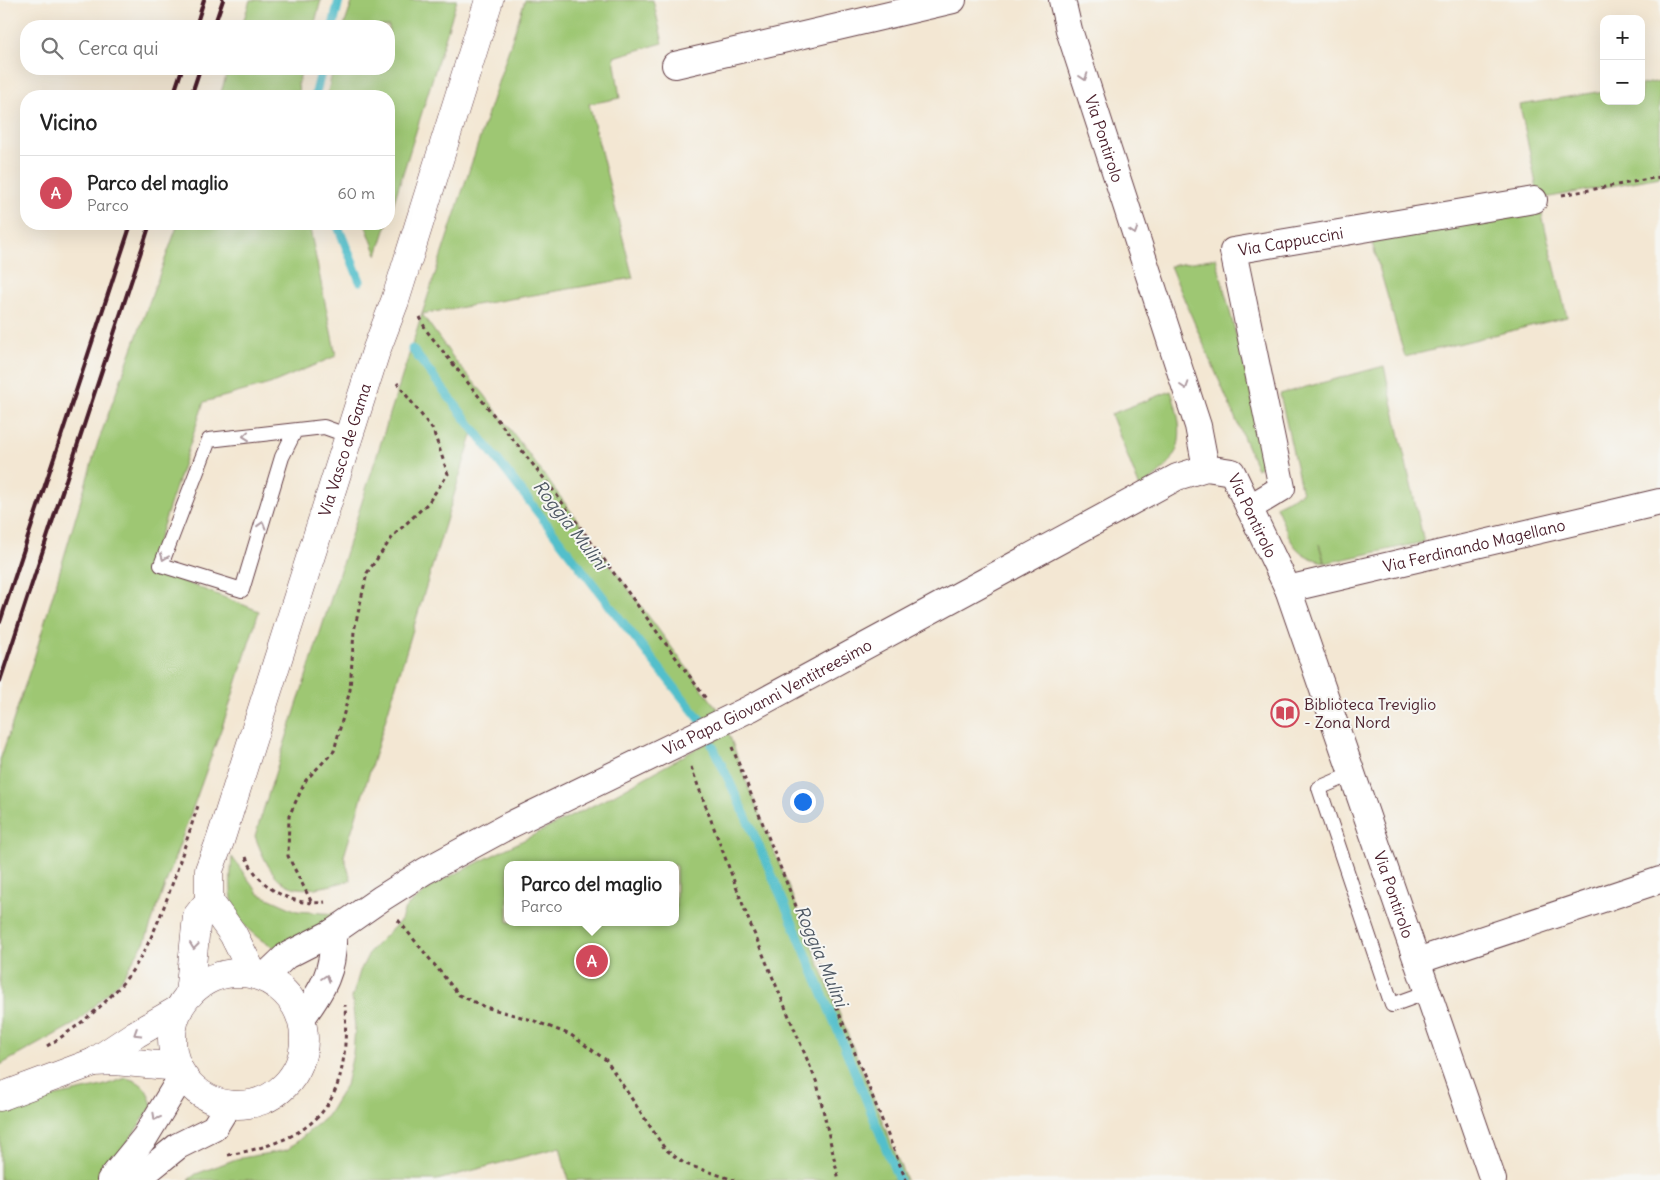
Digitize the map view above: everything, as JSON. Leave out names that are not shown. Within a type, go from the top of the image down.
[{"type":"street","name":"Via Vasco de Gama","points":[[209,901],[209,870],[220,841],[376,351],[395,300],[488,0]]},
{"type":"street","points":[[675,65],[953,0]]},
{"type":"street","name":"Via Pontirolo","points":[[1062,0],[1069,30],[1198,426],[1206,468],[1232,472],[1288,589],[1493,1180]]},
{"type":"street","name":"Via Cappuccini","points":[[1249,508],[1282,488],[1234,251],[1534,200]]},
{"type":"street","name":"Via Papa Giovanni Ventitreesimo","points":[[258,976],[286,956],[333,932],[410,881],[508,826],[752,708],[1176,477],[1206,468]]},
{"type":"street","name":"Via Ferdinando Magellano","points":[[1288,589],[1660,502]]},
{"type":"street","name":"Via Pontirolo","points":[[1417,961],[1660,880]]},
{"type":"street","points":[[0,1097],[94,1062],[184,1002],[202,984],[218,976],[236,973],[258,976],[274,983],[291,998],[302,1018],[305,1040],[301,1062],[290,1082],[272,1097],[251,1105],[228,1105],[206,1098],[180,1071],[174,1060],[171,1042],[173,1025],[184,1002],[197,916],[209,901],[233,934],[258,976]]},
{"type":"street","points":[[302,1018],[323,988],[334,954],[333,932]]},
{"type":"street","points":[[94,1062],[115,1061],[180,1071]]},
{"type":"street","points":[[110,1180],[145,1137],[180,1071]]},
{"type":"street","points":[[136,1180],[178,1146],[214,1128],[228,1105]]},
{"type":"lane","points":[[295,431],[282,457],[242,590],[161,565],[209,440],[324,427],[349,436]]},
{"type":"lane","points":[[1352,774],[1319,788],[1392,1005],[1428,992]]},
{"type":"path","points":[[1534,200],[1660,177]]},
{"type":"path","points":[[312,902],[288,856],[289,816],[306,780],[334,750],[350,690],[354,631],[367,573],[394,535],[428,503],[448,474],[433,430],[399,386],[376,351]]},
{"type":"path","points":[[689,761],[749,921],[817,1083],[839,1180]]},
{"type":"path","points":[[40,1051],[86,1021],[129,975],[148,943],[202,794]]},
{"type":"path","points":[[190,830],[242,848],[250,866],[272,890],[291,900],[329,901]]},
{"type":"path","points":[[390,922],[396,917],[459,995],[485,1007],[532,1020],[571,1035],[606,1060],[666,1149],[686,1164],[734,1180]]},
{"type":"path","points":[[226,1155],[285,1141],[309,1126],[331,1101],[344,1067],[347,1038],[345,1003]]},
{"type":"green space","points":[[250,0],[321,0],[316,20],[244,20]]},
{"type":"green space","points":[[353,0],[457,0],[395,199],[395,90],[328,90],[332,75],[395,75],[395,20],[346,20]]},
{"type":"green space","points":[[525,0],[653,0],[663,43],[614,57],[620,98],[589,104],[633,278],[422,314]]},
{"type":"green space","points":[[226,75],[300,75],[298,90],[222,90]]},
{"type":"green space","points":[[1660,81],[1660,177],[1539,199],[1520,105],[1600,92],[1600,105],[1645,105],[1645,84]]},
{"type":"green space","points":[[1541,211],[1567,317],[1405,357],[1371,239]]},
{"type":"green space","points":[[176,230],[310,230],[336,356],[270,384],[204,402],[149,568],[259,611],[228,710],[145,941],[121,980],[76,1023],[0,1065],[0,760],[35,655],[98,442]]},
{"type":"green space","points":[[367,230],[385,230],[377,255]]},
{"type":"green space","points":[[1216,258],[1267,454],[1267,463],[1257,469],[1170,266]]},
{"type":"green space","points":[[422,314],[457,363],[484,394],[718,710],[702,722],[615,614],[474,429],[344,856],[351,880],[315,888],[290,886],[280,880],[271,870],[255,836]]},
{"type":"green space","points":[[1384,366],[1424,542],[1325,563],[1319,544],[1324,562],[1313,559],[1297,549],[1292,542],[1276,506],[1302,493],[1280,394]]},
{"type":"green space","points":[[1171,391],[1179,423],[1178,447],[1165,467],[1140,488],[1111,414]]},
{"type":"green space","points":[[728,731],[746,781],[906,1180],[568,1180],[560,1147],[437,1180],[188,1180],[196,1174],[236,1159],[287,1150],[327,1116],[346,1085],[353,1054],[355,1027],[352,998],[360,971],[370,951],[401,920],[405,908],[435,884],[612,796]]},
{"type":"green space","points":[[232,857],[259,894],[297,911],[336,914],[293,945],[272,947],[248,929],[240,920],[235,910],[231,887]]},
{"type":"green space","points":[[126,1078],[144,1087],[149,1095],[152,1106],[102,1180],[0,1180],[0,1108],[102,1086]]},
{"type":"waterway","name":"Roggia Mulini","points":[[334,20],[339,0]]},
{"type":"waterway","name":"Roggia Mulini","points":[[317,90],[320,75]]},
{"type":"waterway","name":"Roggia Mulini","points":[[339,230],[360,281]]},
{"type":"waterway","name":"Roggia Mulini","points":[[412,349],[620,619],[702,722]]},
{"type":"waterway","name":"Roggia Mulini","points":[[712,745],[786,907],[899,1180]]},
{"type":"railway","points":[[198,20],[204,0]]},
{"type":"railway","points":[[216,20],[223,0]]},
{"type":"railway","points":[[175,90],[180,75]]},
{"type":"railway","points":[[193,90],[198,75]]},
{"type":"railway","points":[[0,622],[129,230]]},
{"type":"railway","points":[[0,681],[148,230]]},
{"type":"place","name":"Biblioteca Treviglio - Zona Nord","points":[[1285,713]]},
{"type":"place","name":"Parco del maglio","points":[[592,961]]}]
